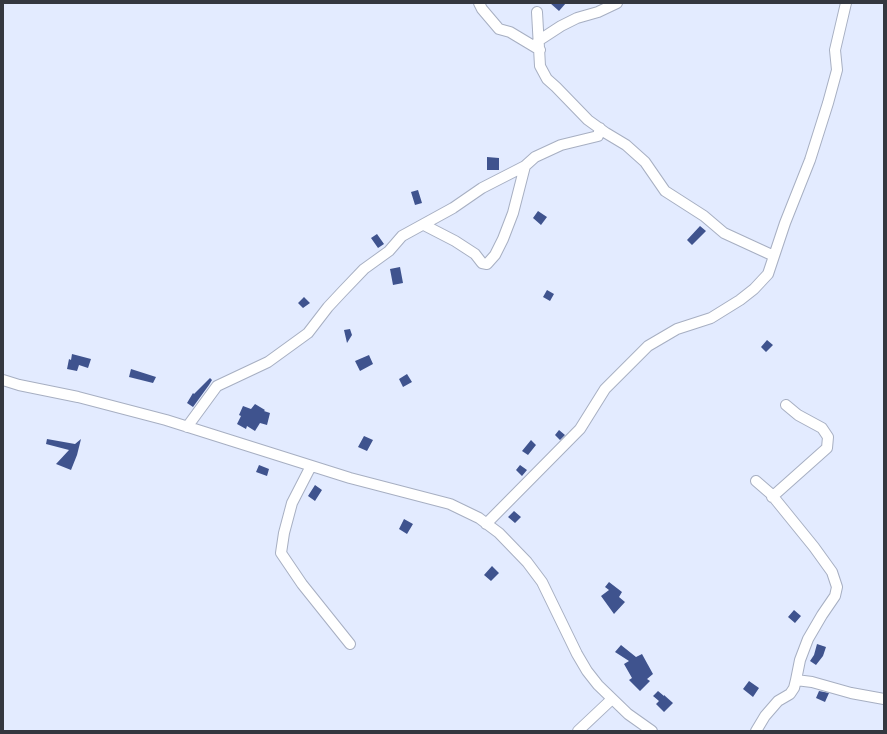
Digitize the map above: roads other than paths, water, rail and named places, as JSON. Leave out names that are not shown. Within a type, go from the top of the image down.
[{"type":"street","points":[[479,3],[482,9],[499,29],[510,32],[539,46]]},
{"type":"street","points":[[539,46],[561,26],[577,18],[598,12],[617,3]]},
{"type":"street","points":[[486,524],[580,429],[605,388],[648,346],[677,329],[711,318],[740,300],[754,289],[768,274],[785,224],[810,160],[828,103],[837,70],[836,50],[846,3]]},
{"type":"street","points":[[537,12],[540,66],[547,79],[556,86],[588,120],[626,145],[645,162],[665,190],[704,216],[724,233],[774,256]]},
{"type":"street","points":[[187,427],[217,386],[268,362],[308,334],[328,307],[364,269],[389,251],[402,236],[453,208],[482,188],[525,166],[535,157],[561,145],[598,136],[600,128]]},
{"type":"street","points":[[424,225],[455,241],[475,254],[482,263],[487,264],[495,255],[503,239],[513,213],[525,166]]},
{"type":"street","points":[[3,380],[27,387],[78,397],[133,411],[350,478],[450,504],[479,518],[499,533],[527,562],[542,582],[577,654],[587,671],[598,685],[628,714],[652,731]]},
{"type":"street","points":[[772,497],[827,448],[828,437],[822,428],[798,415],[786,405]]},
{"type":"street","points":[[311,466],[292,503],[284,533],[281,554],[302,584],[350,644]]},
{"type":"street","points":[[756,481],[796,525],[832,572],[837,587],[835,596],[808,639],[800,660],[794,688],[790,694],[778,701],[765,716],[756,731]]},
{"type":"street","points":[[796,680],[812,682],[851,693],[884,699]]},
{"type":"street","points":[[578,731],[612,698]]}]
